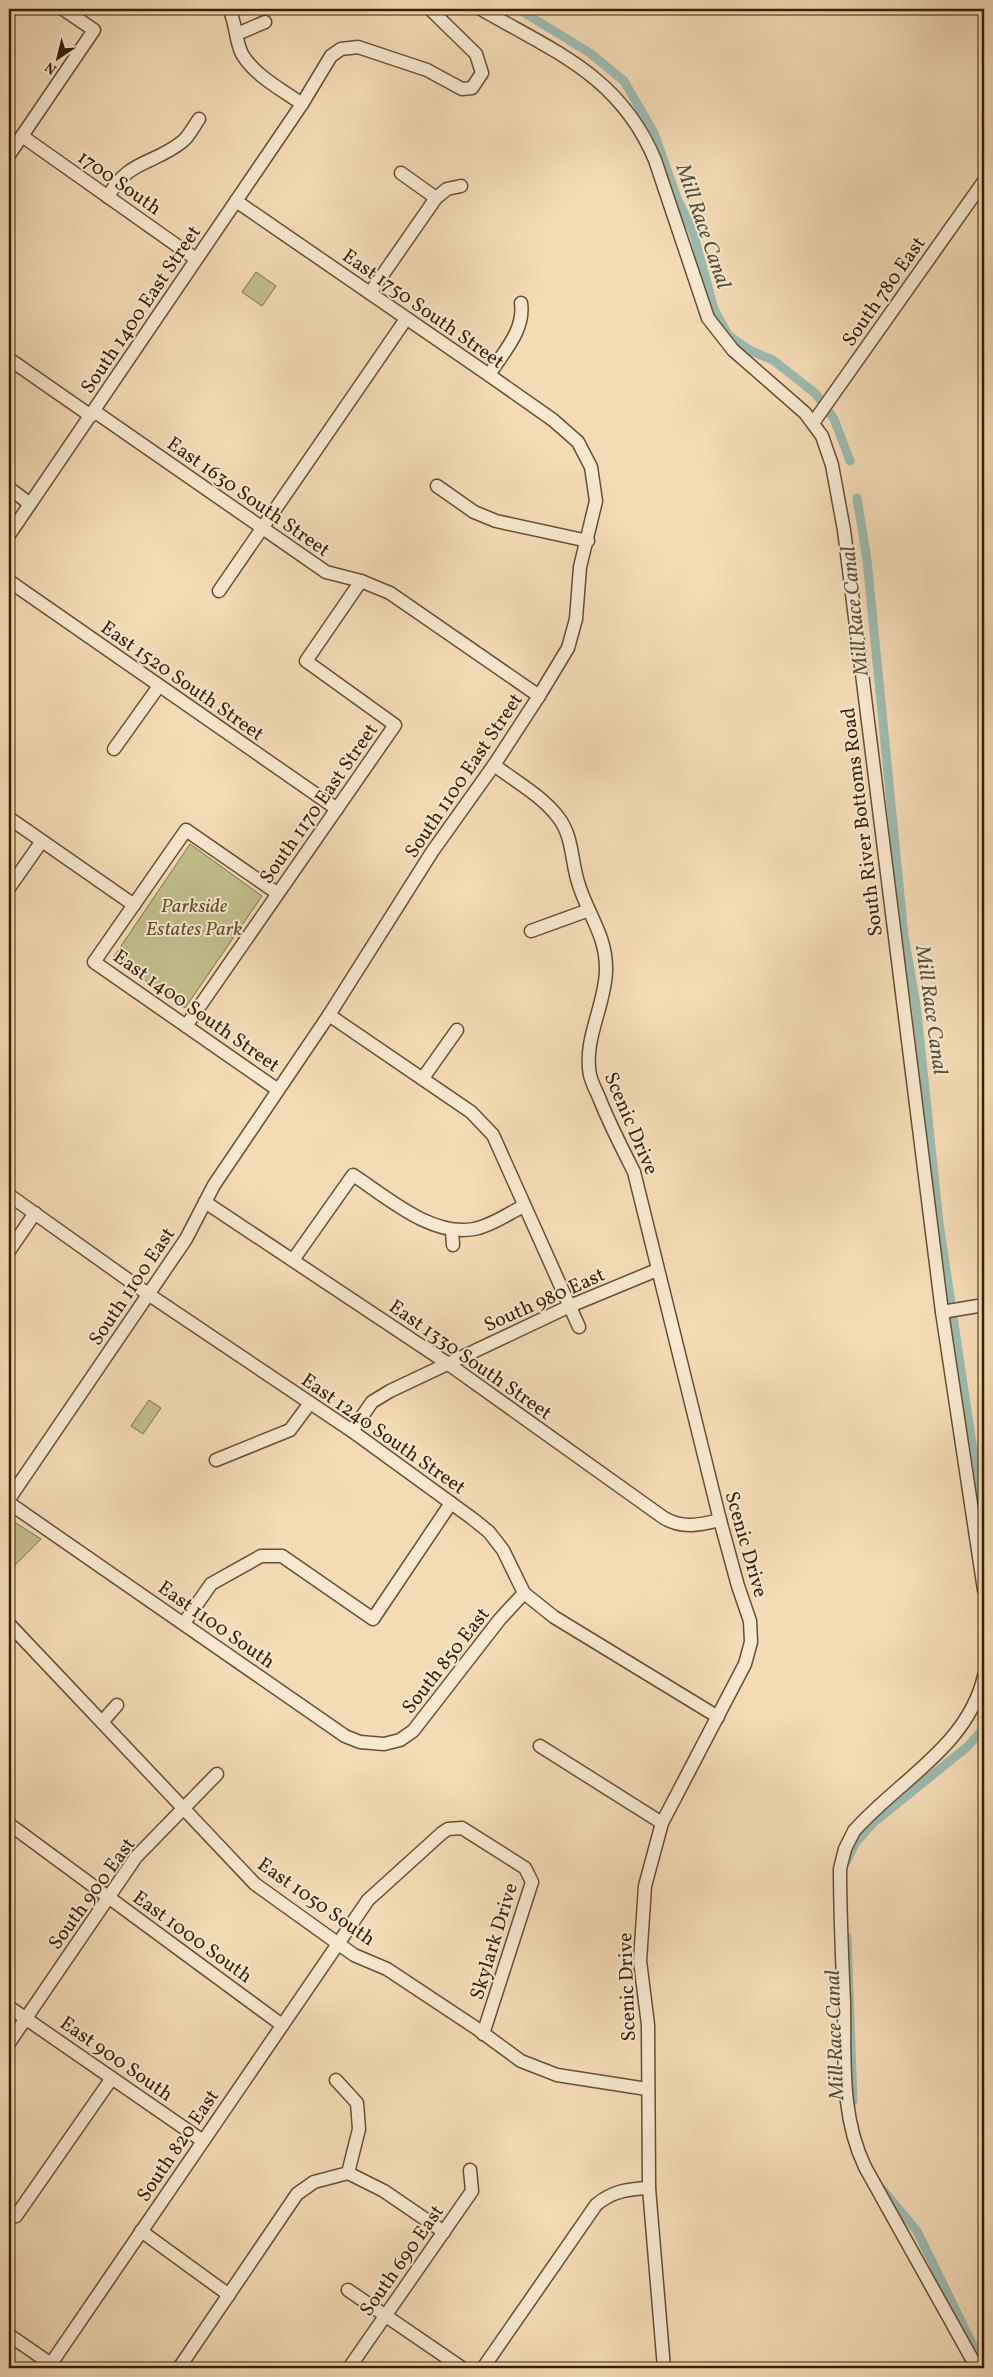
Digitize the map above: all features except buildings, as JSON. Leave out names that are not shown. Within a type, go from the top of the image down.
[{"type":"street","points":[[9,155],[94,30],[63,9]]},
{"type":"street","points":[[229,9],[242,53],[262,76],[302,104]]},
{"type":"street","name":"South 1400 East Street","points":[[9,535],[302,104],[331,56],[341,49],[358,47],[427,70],[462,89],[472,88],[482,73],[476,54],[430,9]]},
{"type":"street","name":"South River Bottoms Road","points":[[481,9],[582,68],[616,96],[642,131],[655,160],[708,318],[733,350],[799,408],[813,423],[828,450],[839,495],[844,530],[950,1311],[982,1560],[984,1590]]},
{"type":"street","points":[[237,34],[266,22]]},
{"type":"street","points":[[108,197],[119,179],[132,168],[167,152],[184,140],[199,119]]},
{"type":"street","name":"1700 South","points":[[22,136],[196,259]]},
{"type":"street","points":[[401,173],[436,198]]},
{"type":"street","name":"South 780 East","points":[[813,423],[984,181]]},
{"type":"street","points":[[370,293],[436,198],[447,189],[461,186]]},
{"type":"street","name":"East 1750 South Street","points":[[236,201],[553,420],[578,442],[584,453]]},
{"type":"street","points":[[488,374],[520,328],[523,316],[521,303]]},
{"type":"street","points":[[219,591],[406,319]]},
{"type":"street","name":"East 1630 South Street","points":[[9,359],[326,572],[361,581],[390,593],[539,696]]},
{"type":"street","name":"South 1100 East Street","points":[[278,1090],[329,1015],[432,852],[539,696],[568,648],[576,619],[580,567],[588,541],[596,501],[591,467],[584,453]]},
{"type":"street","points":[[437,486],[474,512],[496,521],[588,541]]},
{"type":"street","points":[[9,488],[30,504]]},
{"type":"street","name":"East 1520 South Street","points":[[9,581],[336,809]]},
{"type":"street","name":"South 1170 East Street","points":[[186,1026],[395,725],[306,661],[361,581]]},
{"type":"street","points":[[114,750],[159,686]]},
{"type":"street","name":"Scenic Drive","points":[[494,764],[542,800],[559,818],[570,839],[578,881],[598,928],[604,949],[606,972],[602,1003],[592,1034],[590,1076],[613,1132],[634,1172],[720,1520],[738,1586],[750,1621],[750,1642],[745,1664],[662,1823],[645,1886],[640,1961],[648,2025],[646,2089],[648,2188],[664,2368]]},
{"type":"street","points":[[9,818],[134,905],[186,830],[277,893]]},
{"type":"street","points":[[9,888],[42,841]]},
{"type":"street","name":"East 1400 South Street","points":[[134,905],[94,962],[278,1090]]},
{"type":"street","points":[[531,931],[589,910]]},
{"type":"street","points":[[329,1015],[471,1112],[493,1135],[580,1327]]},
{"type":"street","points":[[423,1078],[457,1030]]},
{"type":"street","name":"South 1100 East","points":[[9,1499],[186,1239],[214,1184],[278,1090]]},
{"type":"street","points":[[293,1260],[353,1175],[426,1222],[452,1230],[476,1229],[524,1206]]},
{"type":"street","name":"East 1240 South Street","points":[[9,1195],[148,1294],[352,1431],[489,1532],[503,1550],[524,1593],[554,1617],[718,1717]]},
{"type":"street","name":"East 1330 South Street","points":[[205,1202],[447,1363],[672,1523],[690,1526],[720,1520]]},
{"type":"street","points":[[9,1251],[35,1213]]},
{"type":"street","points":[[452,1230],[453,1245]]},
{"type":"street","name":"South 980 East","points":[[352,1431],[372,1402],[390,1390],[570,1306],[657,1270]]},
{"type":"street","points":[[950,1311],[984,1305]]},
{"type":"street","points":[[216,1460],[290,1430],[310,1403]]},
{"type":"street","name":"East 1100 South","points":[[9,1503],[345,1736],[368,1744],[391,1743]]},
{"type":"street","points":[[184,1623],[211,1584],[261,1556],[282,1556],[373,1619],[451,1503]]},
{"type":"street","name":"South 850 East","points":[[391,1743],[407,1736],[421,1724],[500,1619],[524,1593]]},
{"type":"street","name":"East 1050 South","points":[[9,1624],[255,1884],[354,1955],[387,1970],[483,2034],[506,2052],[540,2070],[580,2080],[646,2089]]},
{"type":"street","points":[[977,2368],[865,2166],[855,2144],[849,2121],[846,2085],[840,1879],[845,1849],[854,1831],[950,1741],[970,1713],[984,1676]]},
{"type":"street","points":[[102,1722],[117,1705]]},
{"type":"street","points":[[540,1746],[662,1823]]},
{"type":"street","name":"South 900 East","points":[[9,2043],[136,1857],[217,1774]]},
{"type":"street","name":"East 1000 South","points":[[9,1824],[282,2025]]},
{"type":"street","name":"Skylark Drive","points":[[337,1943],[372,1894],[442,1833],[448,1829],[462,1828],[525,1868],[532,1882],[483,2034]]},
{"type":"street","name":"South 820 East","points":[[50,2366],[337,1943]]},
{"type":"street","name":"East 900 South","points":[[9,2007],[203,2141]]},
{"type":"street","points":[[16,2216],[112,2078]]},
{"type":"street","points":[[336,2080],[357,2103],[359,2129],[348,2173]]},
{"type":"street","name":"South 690 East","points":[[349,2368],[472,2192],[470,2170]]},
{"type":"street","points":[[179,2368],[297,2194],[314,2182],[348,2173],[384,2191],[444,2232]]},
{"type":"street","points":[[484,2368],[596,2205],[608,2196],[621,2191],[648,2188]]},
{"type":"street","points":[[141,2231],[229,2295]]},
{"type":"street","points":[[348,2290],[462,2368]]},
{"type":"street","points":[[9,2334],[50,2366]]},
{"type":"green space","points":[[256,272],[276,286],[262,306],[242,292]]},
{"type":"green space","name":"Parkside Estates Park","points":[[190,844],[262,896],[185,1008],[113,958]]},
{"type":"green space","points":[[149,1400],[161,1408],[143,1434],[131,1426]]},
{"type":"green space","points":[[11,1520],[41,1539],[9,1571],[9,1521]]},
{"type":"waterway","name":"Mill Race Canal","points":[[518,9],[590,53],[624,81],[654,133],[677,198],[693,232],[714,309],[728,335],[751,351],[773,360],[816,394],[834,419],[850,461]]},
{"type":"waterway","name":"Mill Race Canal","points":[[857,498],[867,560],[904,936],[916,1004],[939,1223],[984,1524]]},
{"type":"waterway","name":"Mill Race Canal","points":[[846,1862],[856,1842],[873,1823],[967,1747],[984,1728]]},
{"type":"waterway","name":"Mill Race Canal","points":[[847,1937],[853,2101]]},
{"type":"waterway","name":"Mill Race Canal","points":[[883,2190],[917,2231],[984,2368]]}]
